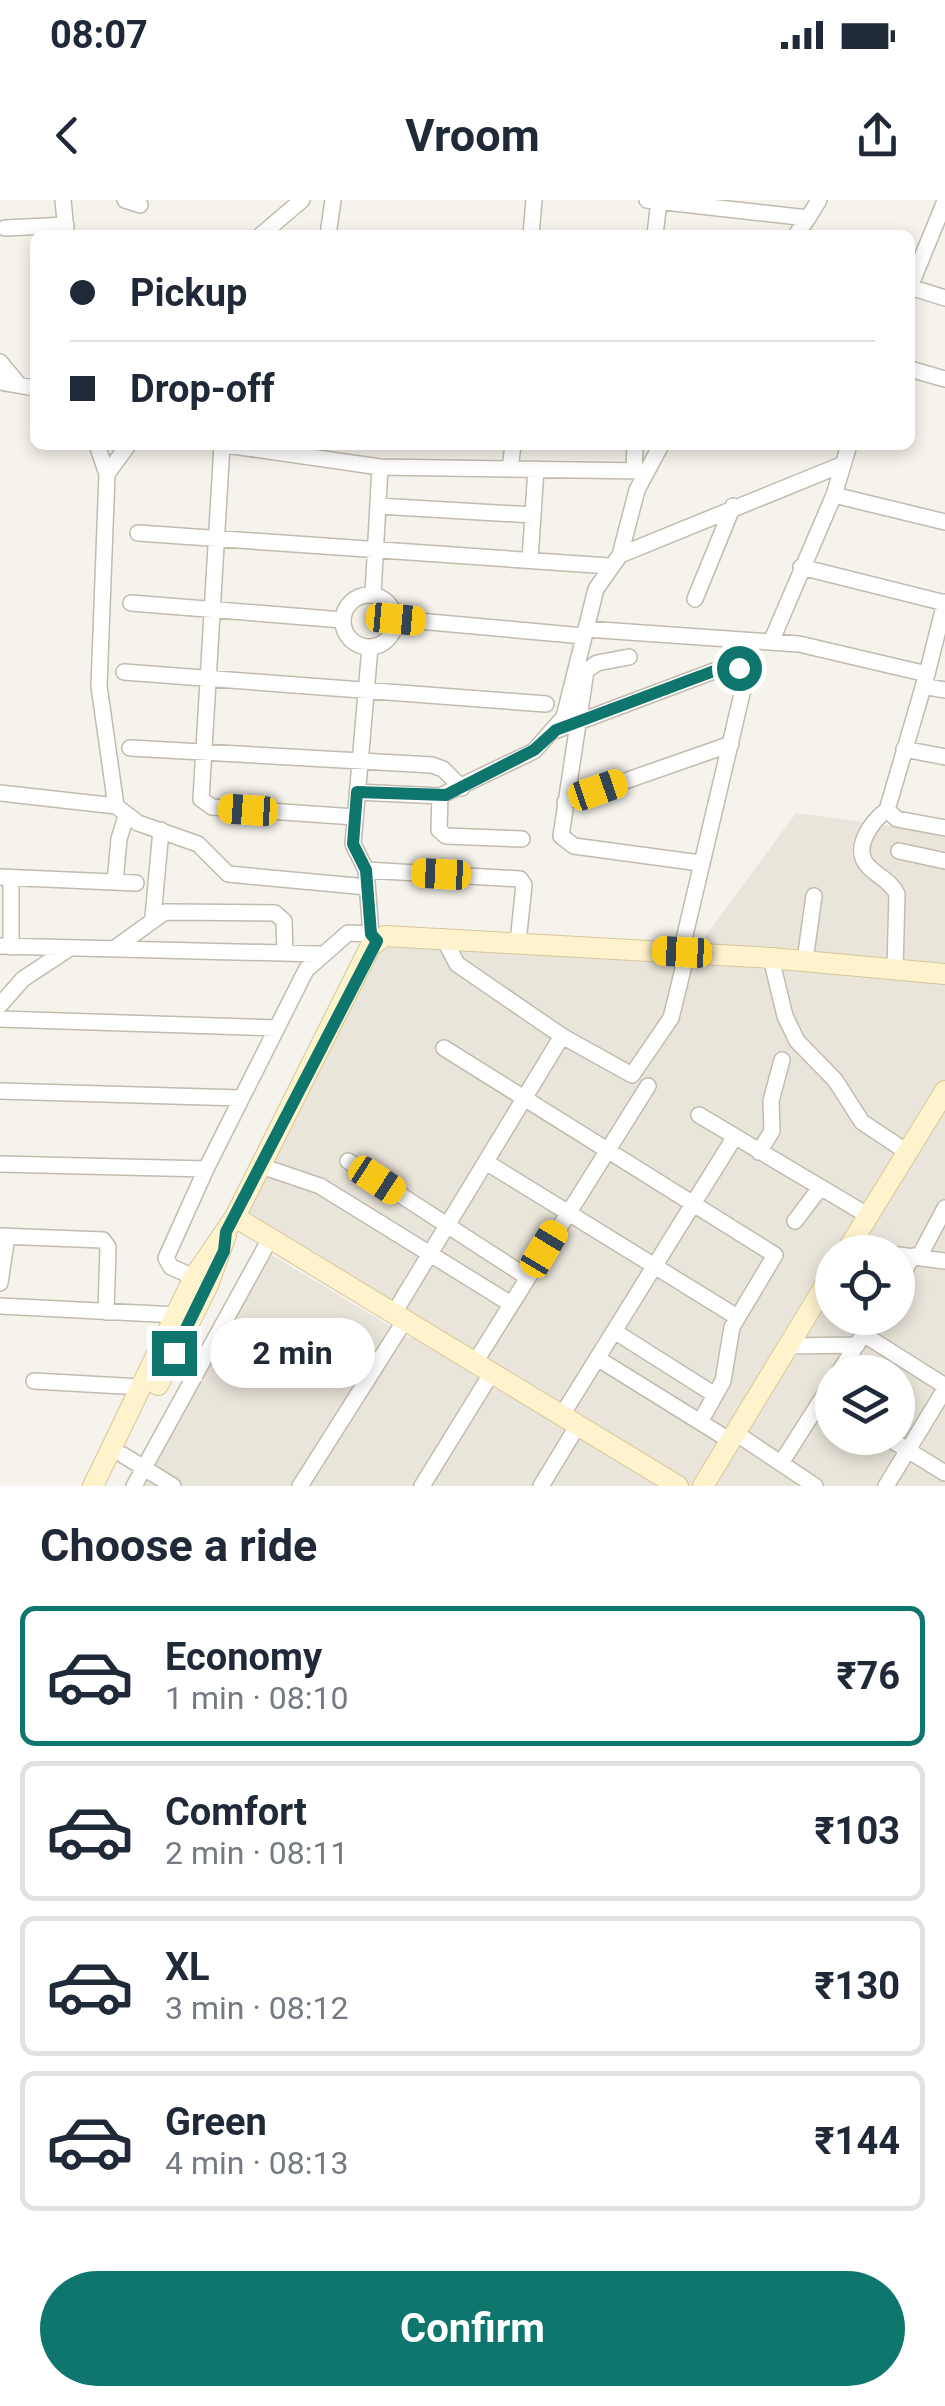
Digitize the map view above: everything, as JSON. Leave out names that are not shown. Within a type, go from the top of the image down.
[{"type":"street","points":[[5,228],[66,230],[63,200]]},
{"type":"street","points":[[268,230],[302,200]]},
{"type":"street","points":[[329,230],[333,200]]},
{"type":"street","points":[[531,230],[534,200]]},
{"type":"street","points":[[646,200],[771,205],[808,218]]},
{"type":"street","points":[[800,230],[819,200]]},
{"type":"street","points":[[656,230],[659,201]]},
{"type":"street","points":[[915,277],[941,223],[945,201]]},
{"type":"street","points":[[915,289],[945,298]]},
{"type":"street","points":[[0,362],[27,387]]},
{"type":"street","points":[[915,370],[945,379]]},
{"type":"street","points":[[0,382],[27,387]]},
{"type":"street","points":[[99,450],[108,474],[100,686],[121,811],[115,882]]},
{"type":"street","points":[[108,474],[125,450]]},
{"type":"street","points":[[224,450],[200,793],[212,807],[355,817]]},
{"type":"street","points":[[287,450],[380,467],[640,471]]},
{"type":"street","points":[[510,469],[512,450]]},
{"type":"street","points":[[556,730],[596,589],[615,560],[636,490],[640,471],[636,450]]},
{"type":"street","points":[[640,471],[657,450]]},
{"type":"street","points":[[772,642],[834,494],[847,450]]},
{"type":"street","points":[[138,533],[530,560],[615,560],[733,506],[841,465]]},
{"type":"street","points":[[373,594],[380,467]]},
{"type":"street","points":[[530,560],[536,469]]},
{"type":"street","points":[[834,494],[945,522]]},
{"type":"street","points":[[378,506],[533,516]]},
{"type":"street","points":[[696,599],[733,506]]},
{"type":"street","points":[[801,567],[945,603],[887,810],[870,824],[862,852],[866,865],[898,894],[895,969]]},
{"type":"street","points":[[373,594],[388,602],[396,619],[386,641],[370,647],[354,642],[343,620],[349,603],[373,594]]},
{"type":"street","points":[[131,602],[343,620]]},
{"type":"street","points":[[396,619],[828,648],[945,690]]},
{"type":"street","points":[[107,1486],[208,1285],[230,1225],[374,937],[367,878],[353,844],[370,647]]},
{"type":"street","points":[[629,657],[591,666],[560,831],[566,842],[700,864]]},
{"type":"street","points":[[357,792],[440,796],[534,750],[556,730],[730,665],[739,668],[745,682],[700,864],[665,1030],[632,1075],[562,1036],[457,964],[442,937]]},
{"type":"street","points":[[124,672],[546,704]]},
{"type":"street","points":[[564,802],[731,744]]},
{"type":"street","points":[[130,748],[432,766],[442,769],[462,788]]},
{"type":"street","points":[[904,749],[945,757]]},
{"type":"street","points":[[0,793],[121,811],[198,844],[228,874],[520,880],[524,886],[518,942]]},
{"type":"street","points":[[440,796],[439,830],[446,836],[522,839]]},
{"type":"street","points":[[887,810],[897,819],[945,828]]},
{"type":"street","points":[[153,918],[161,830]]},
{"type":"street","points":[[899,851],[945,862]]},
{"type":"street","points":[[136,883],[6,877],[5,947],[320,954]]},
{"type":"street","points":[[805,960],[814,896]]},
{"type":"street","points":[[115,948],[165,912],[276,913],[284,921],[285,953]]},
{"type":"street","points":[[194,1277],[166,1258],[206,1168],[277,1028],[320,954],[348,933],[805,960],[945,974]]},
{"type":"street","points":[[0,1005],[23,978],[70,948]]},
{"type":"street","points":[[771,958],[785,1016],[798,1041],[835,1080],[862,1122],[907,1152]]},
{"type":"street","points":[[0,1018],[277,1028]]},
{"type":"street","points":[[300,1486],[399,1316],[430,1254],[562,1036]]},
{"type":"street","points":[[444,1048],[774,1255],[728,1336],[723,1381],[700,1422]]},
{"type":"street","points":[[759,1152],[772,1130],[771,1101],[782,1060]]},
{"type":"street","points":[[422,1486],[511,1304],[648,1086]]},
{"type":"street","points":[[0,1091],[240,1098]]},
{"type":"street","points":[[860,1235],[945,1092]]},
{"type":"street","points":[[699,1115],[868,1216]]},
{"type":"street","points":[[541,1486],[597,1358],[734,1138]]},
{"type":"street","points":[[348,1161],[527,1278]]},
{"type":"street","points":[[486,1162],[737,1317]]},
{"type":"street","points":[[0,1164],[206,1168]]},
{"type":"street","points":[[261,1166],[320,1186],[511,1304]]},
{"type":"street","points":[[795,1221],[820,1188]]},
{"type":"street","points":[[921,1257],[945,1208]]},
{"type":"street","points":[[230,1225],[271,1236],[678,1486]]},
{"type":"street","points":[[93,1486],[194,1277],[211,1247],[230,1225]]},
{"type":"street","points":[[0,1283],[4,1236],[103,1240],[108,1247],[106,1312]]},
{"type":"street","points":[[134,1486],[271,1236]]},
{"type":"street","points":[[921,1257],[945,1245]]},
{"type":"street","points":[[719,1458],[815,1302]]},
{"type":"street","points":[[0,1306],[177,1314]]},
{"type":"street","points":[[614,1330],[716,1395]]},
{"type":"street","points":[[850,1355],[863,1335]]},
{"type":"street","points":[[788,1346],[860,1339],[945,1387],[915,1442]]},
{"type":"street","points":[[597,1358],[700,1422],[719,1458]]},
{"type":"street","points":[[34,1381],[142,1388]]},
{"type":"street","points":[[781,1463],[815,1414]]},
{"type":"street","points":[[915,1454],[945,1473]]},
{"type":"street","points":[[122,1455],[173,1486]]},
{"type":"street","points":[[886,1486],[907,1455]]},
{"type":"street","points":[[719,1458],[781,1463],[816,1486]]},
{"type":"shaded area","points":[[796,813],[945,833],[945,1486],[140,1486],[262,1249],[410,1338],[419,1327],[237,1214],[373,936],[688,960]]},
{"type":"route","points":[[174,1353],[224,1251],[226,1232],[370,947],[377,941],[371,934],[366,870],[353,844],[357,792],[446,795],[534,750],[556,730],[730,665],[739,668]]}]
